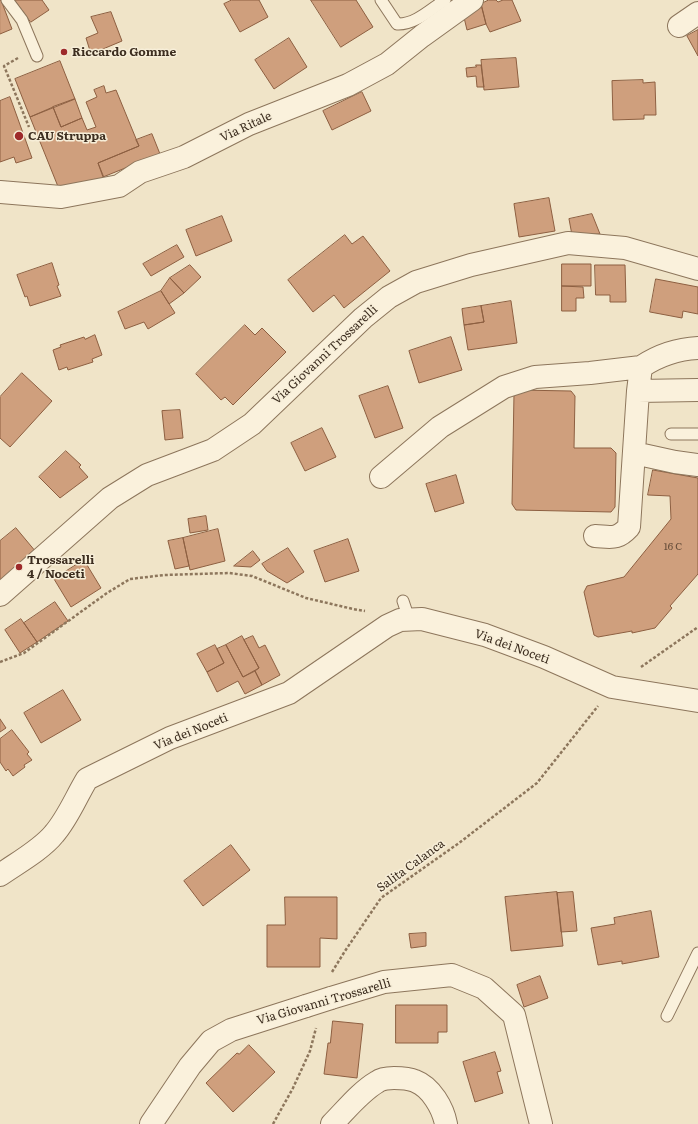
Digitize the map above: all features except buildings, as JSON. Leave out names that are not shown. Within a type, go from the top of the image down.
[{"type":"street","name":"Via Ritale","points":[[0,192],[61,197],[119,186],[140,172],[184,157],[249,124],[348,85],[387,64],[422,36],[472,0]]},
{"type":"street","points":[[679,26],[698,13]]},
{"type":"street","name":"Via Giovanni Trossarelli","points":[[0,595],[110,498],[147,475],[214,450],[252,424],[363,318],[389,297],[416,282],[471,265],[568,243],[625,248],[698,269]]},
{"type":"street","points":[[381,476],[440,427],[504,387],[536,377],[641,367],[664,354],[682,349],[698,348]]},
{"type":"street","points":[[595,536],[612,537],[622,535],[629,527],[641,367]]},
{"type":"street","points":[[638,391],[698,390]]},
{"type":"street","points":[[634,453],[675,462],[698,465]]},
{"type":"street","name":"Via dei Noceti","points":[[0,875],[42,846],[54,835],[65,819],[87,779],[92,775],[119,764],[170,738],[289,693],[388,626],[400,620],[406,610],[422,619],[485,635],[544,657],[612,687],[698,701]]},
{"type":"street","name":"Via Giovanni Trossarelli","points":[[151,1124],[190,1066],[211,1042],[231,1030],[312,1013],[331,998],[384,982],[452,975],[484,988],[514,1015],[541,1124]]},
{"type":"street","points":[[332,1124],[365,1091],[378,1081],[390,1078],[404,1078],[416,1081],[434,1097],[440,1107],[446,1124]]},
{"type":"lane","points":[[7,0],[22,20],[35,52]]},
{"type":"lane","points":[[381,0],[397,24],[404,24],[412,21],[445,0]]},
{"type":"lane","points":[[671,434],[698,434]]},
{"type":"lane","points":[[119,764],[122,755],[134,743]]},
{"type":"lane","points":[[668,1016],[698,953]]},
{"type":"path","points":[[29,127],[4,66],[35,52]]},
{"type":"path","points":[[0,662],[24,653],[107,593],[130,579],[136,578],[164,575],[229,573],[252,576],[306,598],[354,610],[367,611]]},
{"type":"path","name":"Salita Calanca","points":[[330,976],[345,950],[381,898],[459,843],[537,783],[612,687],[698,627]]},
{"type":"path","points":[[273,1124],[293,1088],[310,1051],[312,1013]]},
{"type":"place","name":"Riccardo Gomme","points":[[64,52]]},
{"type":"place","name":"CAU Struppa","points":[[19,136]]},
{"type":"place","name":"Trossarelli 4 / Noceti","points":[[19,567]]}]
